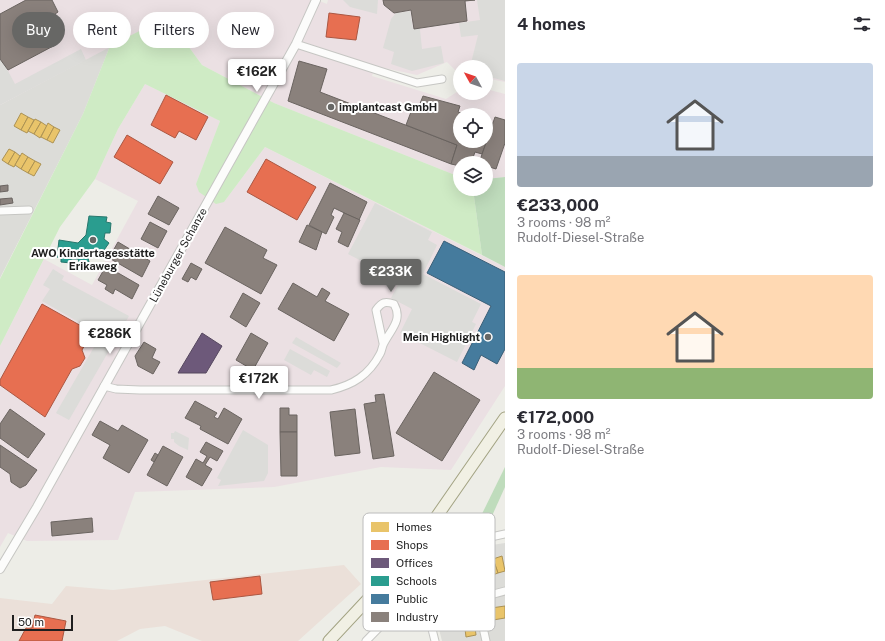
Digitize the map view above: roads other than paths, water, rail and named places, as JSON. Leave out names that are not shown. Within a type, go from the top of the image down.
[{"type":"main road","points":[[439,513],[505,418]]},
{"type":"main road","points":[[321,641],[363,605]]},
{"type":"main road","points":[[329,641],[363,606]]},
{"type":"street","name":"Lüneburger Schanze","points":[[0,569],[37,507],[296,44],[316,0]]},
{"type":"street","points":[[296,44],[417,82],[442,79]]},
{"type":"street","points":[[0,211],[29,210]]},
{"type":"street","points":[[104,386],[116,389],[140,390],[331,390],[344,387],[365,374],[372,367],[380,353],[383,343],[391,333],[398,318],[398,310],[394,304],[387,302],[380,304],[376,310],[383,343]]},
{"type":"street","points":[[495,536],[505,534]]},
{"type":"street","points":[[495,594],[505,591]]},
{"type":"street","points":[[366,641],[376,631]]},
{"type":"street","points":[[432,631],[435,641]]},
{"type":"street","points":[[484,631],[486,641]]},
{"type":"place","name":"implantcast GmbH","points":[[331,107]]},
{"type":"place","name":"AWO Kindertagesstätte Erikaweg","points":[[93,240]]},
{"type":"place","name":"Mein Highlight","points":[[488,337]]}]
